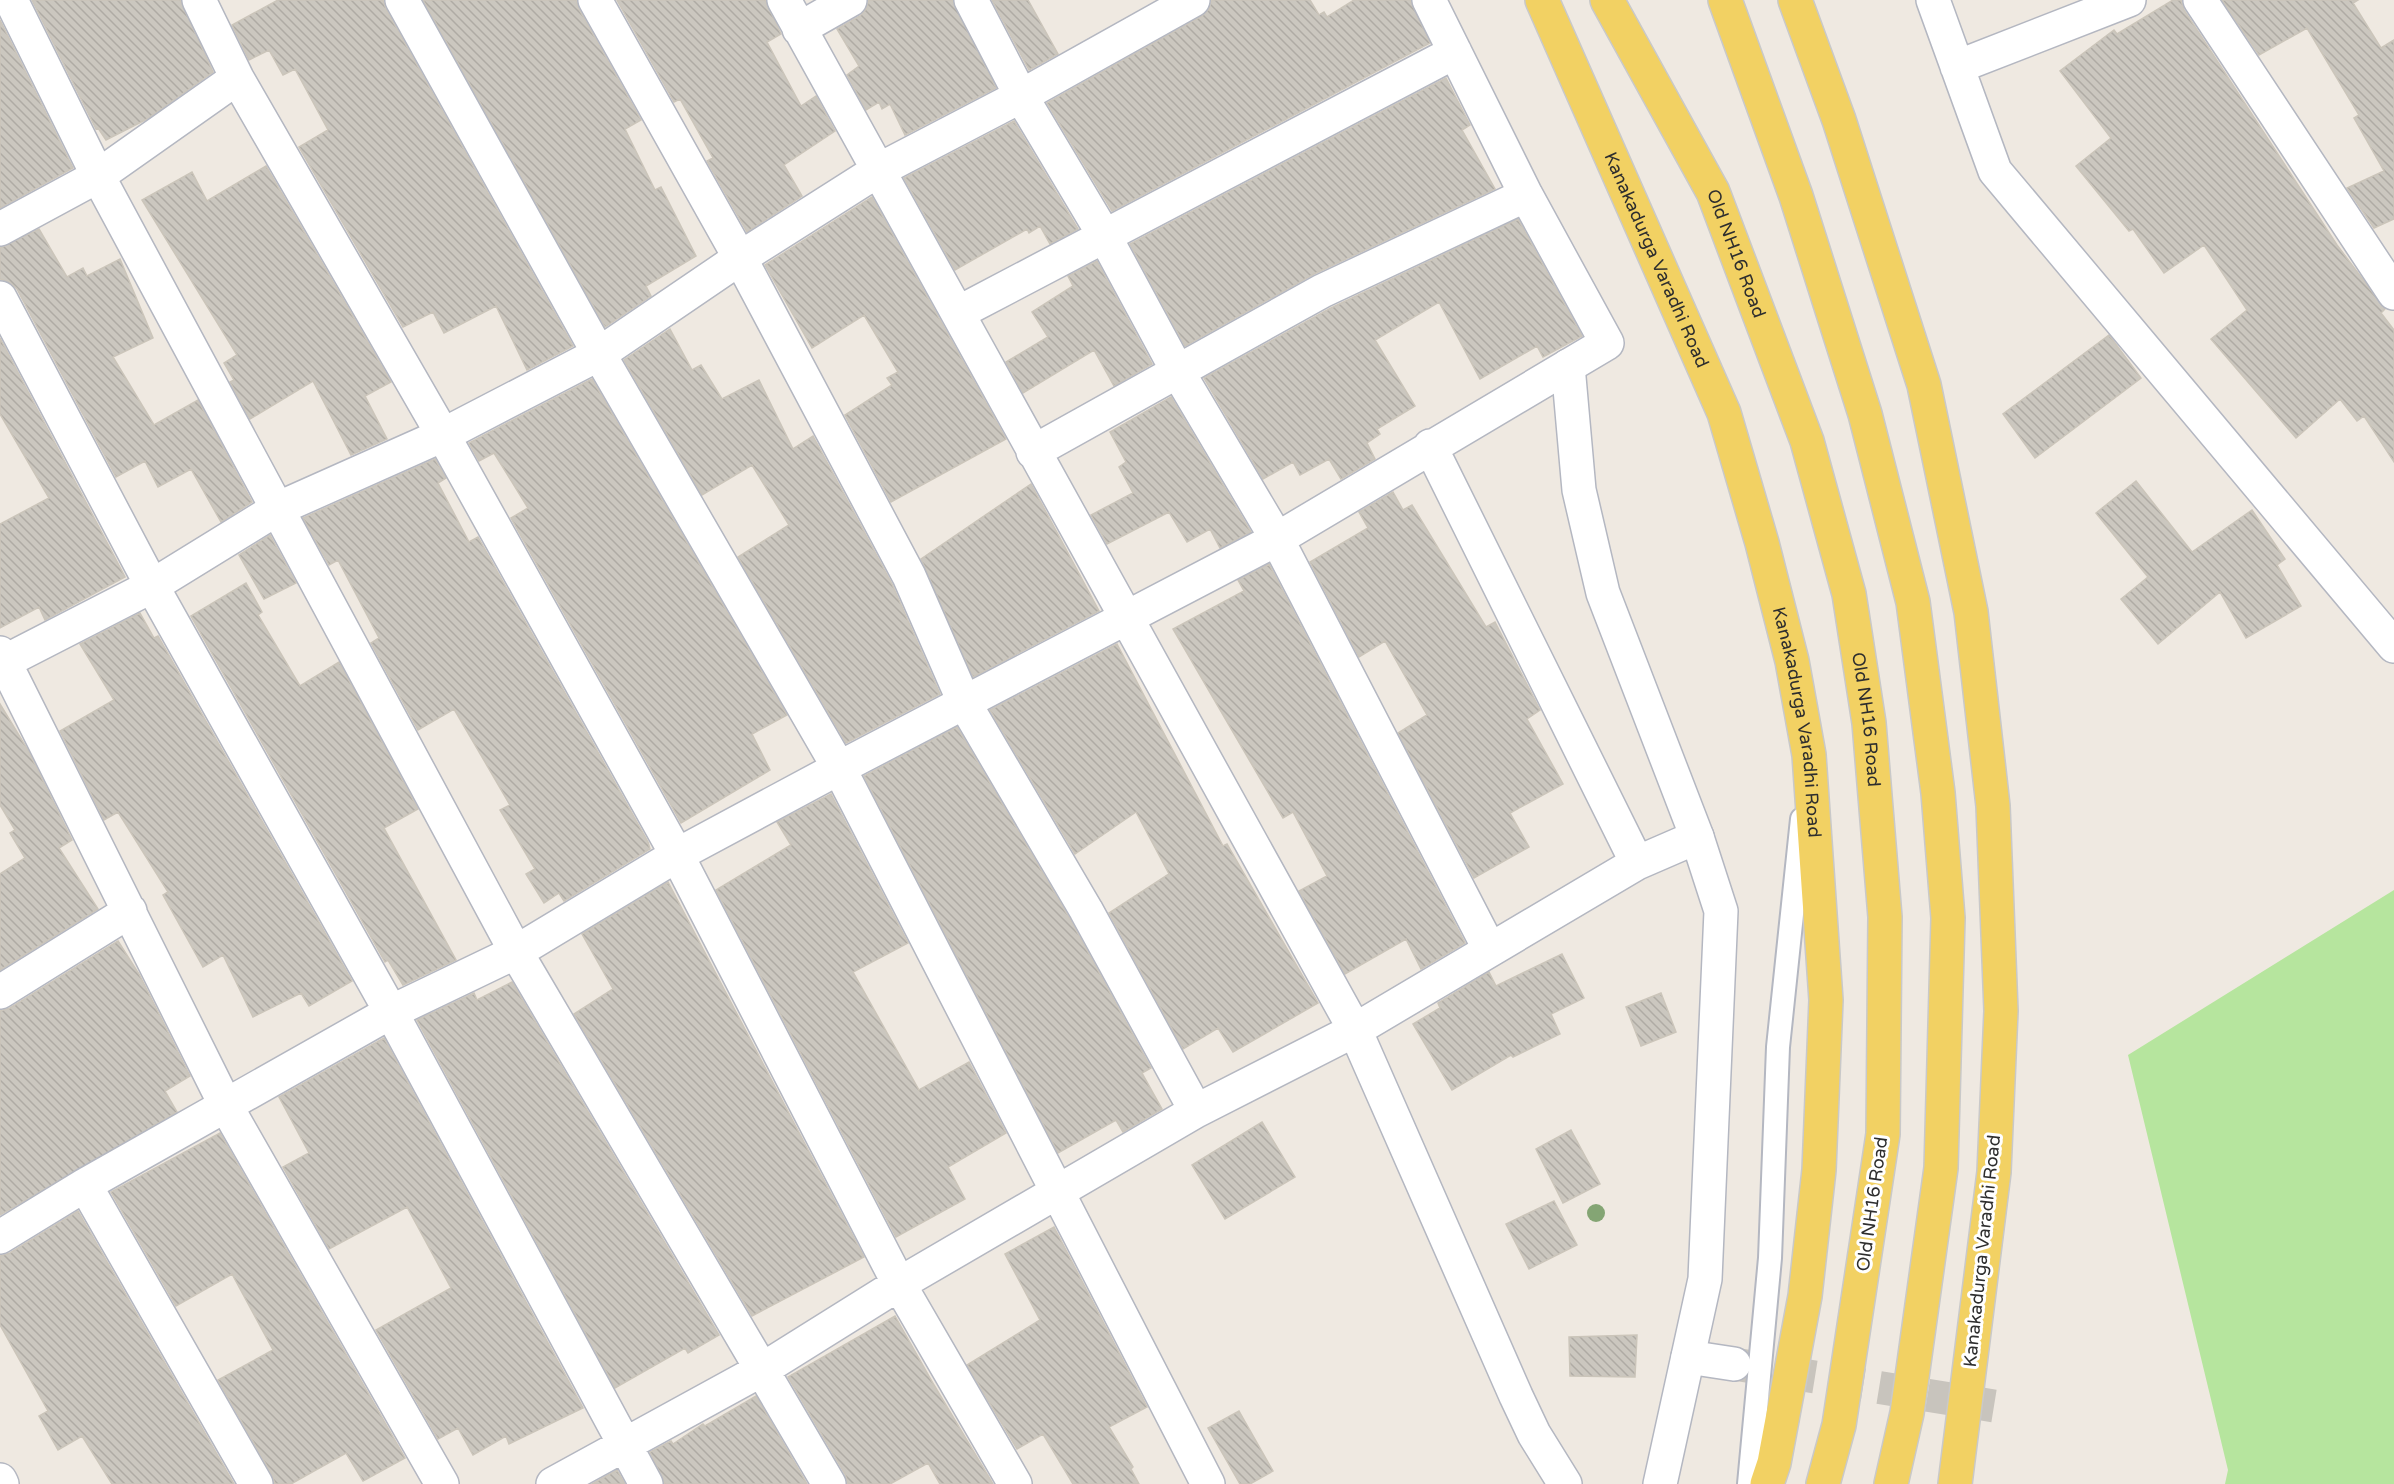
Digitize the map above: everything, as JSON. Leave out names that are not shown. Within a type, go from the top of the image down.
[{"type":"main road","name":"Kanakadurga Varadhi Road","points":[[1542,0],[1724,413],[1762,543],[1792,662],[1809,755],[1826,1000],[1819,1170],[1805,1296],[1774,1462],[1767,1484]]},
{"type":"main road","name":"Old NH16 Road","points":[[1607,0],[1713,192],[1807,441],[1849,594],[1867,711],[1885,916],[1883,1134],[1839,1425],[1823,1484]]},
{"type":"main road","points":[[1725,0],[1796,196],[1865,414],[1913,602],[1938,793],[1948,918],[1941,1168],[1907,1413],[1891,1484]]},
{"type":"main road","name":"Kanakadurga Varadhi Road","points":[[1795,0],[1839,120],[1924,385],[1971,612],[1992,795],[2001,1011],[1994,1172],[1955,1484]]},
{"type":"street","points":[[11,0],[98,176],[516,952],[829,1484]]},
{"type":"street","points":[[200,0],[237,78],[443,435],[677,855],[899,1284],[1015,1484]]},
{"type":"street","points":[[402,0],[599,354],[839,768],[1208,1484]]},
{"type":"street","points":[[595,0],[740,258],[909,576],[965,704],[1086,910],[1196,1111]]},
{"type":"street","points":[[784,0],[877,171],[958,313],[1032,452],[1127,618],[1355,1030],[1516,1396],[1534,1434],[1565,1484]]},
{"type":"street","points":[[799,29],[850,0]]},
{"type":"street","points":[[970,0],[1021,96],[1104,235],[1178,372],[1276,539],[1490,950]]},
{"type":"street","points":[[442,1484],[226,1106],[2,660],[153,586],[277,509],[443,435],[599,354],[740,258],[877,171],[1021,96],[1193,0]]},
{"type":"street","points":[[0,1237],[85,1185],[391,1012],[516,952],[677,855],[1276,539],[1607,343],[1526,195],[1429,0]]},
{"type":"street","points":[[1933,0],[1995,171],[2394,646]]},
{"type":"street","points":[[1958,67],[2128,0]]},
{"type":"street","points":[[2200,0],[2394,293]]},
{"type":"street","points":[[958,313],[1455,52]]},
{"type":"street","points":[[0,229],[98,176],[237,78]]},
{"type":"street","points":[[1032,452],[1322,291],[1526,195]]},
{"type":"street","points":[[0,298],[153,586],[391,1012],[646,1484]]},
{"type":"street","points":[[1568,366],[1579,490],[1603,593],[1697,837],[1721,911],[1705,1279],[1660,1484]]},
{"type":"street","points":[[1430,446],[1637,863]]},
{"type":"street","points":[[553,1484],[763,1369],[899,1284],[1196,1111],[1355,1030],[1637,863],[1697,837]]},
{"type":"street","points":[[0,992],[130,911]]},
{"type":"street","points":[[85,1185],[256,1484]]},
{"type":"street","points":[[1688,1357],[1734,1364]]},
{"type":"lane","points":[[1749,1484],[1770,1258],[1778,1047],[1809,755]]},
{"type":"green space","points":[[2394,890],[2394,1484],[2225,1484],[2228,1470],[2128,1055]]},
{"type":"building","points":[[32,0],[180,0],[213,72],[147,119],[106,140],[98,128],[96,129]]},
{"type":"building","points":[[278,0],[383,0],[573,346],[527,370],[496,306],[444,333],[433,312],[403,327],[299,147],[328,130],[295,69],[283,75],[269,50],[249,60],[232,25]]},
{"type":"building","points":[[423,0],[576,0],[641,120],[625,129],[655,190],[661,187],[696,256],[646,286],[651,296],[605,327]]},
{"type":"building","points":[[617,0],[765,0],[781,34],[767,42],[801,106],[816,96],[835,131],[784,165],[802,196],[747,232],[707,161],[713,158],[680,99],[674,102]]},
{"type":"building","points":[[869,0],[952,0],[996,88],[905,135],[890,104],[882,109],[879,102],[866,110],[847,75],[859,66],[837,29],[860,16]]},
{"type":"building","points":[[992,0],[1028,0],[1058,54],[1029,70]]},
{"type":"building","points":[[1212,0],[1310,0],[1319,15],[1324,12],[1327,17],[1354,0],[1410,0],[1430,43],[1112,211],[1047,103],[1202,16],[1209,9]]},
{"type":"building","points":[[2173,0],[2181,0],[2184,10],[2337,245],[2385,309],[2381,313],[2394,330],[2394,462],[2364,416],[2357,421],[2340,399],[2296,438],[2211,339],[2247,310],[2204,245],[2164,273],[2133,229],[2129,231],[2076,166],[2111,138],[2060,71],[2114,30],[2117,34]]},
{"type":"building","points":[[2222,0],[2358,0],[2353,3],[2381,48],[2394,40],[2394,219],[2374,228],[2347,188],[2384,171],[2354,118],[2359,115],[2307,28],[2259,55]]},
{"type":"building","points":[[0,20],[73,168],[0,208]]},
{"type":"building","points":[[1446,78],[1470,125],[1462,130],[1495,189],[1314,274],[1185,346],[1130,244]]},
{"type":"building","points":[[1014,121],[1078,229],[1050,244],[1040,226],[1029,233],[1027,229],[955,270],[904,178]]},
{"type":"building","points":[[266,166],[391,382],[365,396],[387,439],[351,455],[313,381],[250,419],[230,382],[234,380],[224,363],[237,355],[142,200],[192,172],[207,201]]},
{"type":"building","points":[[872,197],[1006,439],[891,502],[845,415],[892,385],[887,378],[898,372],[864,315],[812,348],[765,265]]},
{"type":"building","points":[[1518,219],[1582,336],[1543,357],[1537,346],[1480,379],[1439,302],[1375,340],[1415,406],[1377,429],[1380,434],[1367,443],[1375,459],[1341,479],[1329,459],[1300,475],[1293,462],[1263,479],[1204,378],[1331,308]]},
{"type":"building","points":[[39,229],[67,277],[83,268],[87,276],[120,259],[153,338],[113,357],[154,425],[198,400],[252,502],[221,522],[191,469],[158,487],[145,461],[116,477],[17,289],[9,282],[0,279],[0,248]]},
{"type":"building","points":[[1097,261],[1152,364],[1114,386],[1094,350],[1023,393],[1006,362],[1048,337],[1032,312],[1073,286],[1068,276]]},
{"type":"building","points":[[670,329],[692,370],[701,365],[722,399],[759,380],[793,449],[813,436],[892,584],[940,694],[846,743],[738,557],[789,525],[752,465],[702,495],[624,360]]},
{"type":"building","points":[[2109,335],[2141,378],[2035,458],[2003,414]]},
{"type":"building","points":[[0,338],[125,577],[45,620],[39,607],[0,628],[0,524],[49,498],[0,414]]},
{"type":"building","points":[[592,379],[787,715],[752,734],[770,770],[681,823],[511,518],[528,508],[494,453],[479,461],[469,443]]},
{"type":"building","points":[[1171,397],[1251,532],[1220,548],[1210,529],[1187,542],[1169,512],[1107,544],[1091,515],[1133,493],[1119,467],[1126,462],[1110,432]]},
{"type":"building","points":[[435,459],[446,478],[438,483],[469,542],[478,537],[648,842],[650,849],[564,901],[559,893],[544,903],[526,874],[535,869],[500,810],[510,805],[454,709],[418,730],[371,643],[379,638],[338,560],[329,565],[303,518]]},
{"type":"building","points":[[2136,481],[2192,552],[2252,510],[2285,559],[2277,565],[2301,606],[2246,638],[2220,592],[2158,644],[2121,599],[2148,577],[2096,513]]},
{"type":"building","points":[[1031,484],[1099,611],[973,677],[921,559]]},
{"type":"building","points":[[1393,492],[1403,510],[1412,505],[1486,627],[1495,622],[1540,710],[1527,719],[1563,784],[1510,813],[1529,847],[1474,878],[1398,733],[1427,715],[1385,641],[1359,657],[1310,562],[1368,528],[1359,512]]},
{"type":"building","points":[[270,535],[296,583],[264,599],[239,555]]},
{"type":"building","points":[[1269,564],[1465,943],[1421,969],[1406,939],[1345,974],[1299,891],[1327,876],[1293,812],[1283,818],[1173,629],[1244,591],[1238,580]]},
{"type":"building","points":[[246,583],[262,612],[258,615],[300,686],[339,662],[418,809],[384,828],[456,960],[403,985],[388,960],[385,962],[191,616]]},
{"type":"building","points":[[140,613],[154,638],[158,636],[352,981],[309,1006],[301,993],[253,1017],[223,955],[203,967],[163,895],[168,892],[118,812],[104,820],[60,731],[114,700],[80,644]]},
{"type":"building","points":[[1117,644],[1223,846],[1227,844],[1318,1003],[1233,1052],[1218,1028],[1183,1049],[1109,913],[1169,874],[1136,812],[1075,854],[990,710]]},
{"type":"building","points":[[0,704],[28,750],[72,840],[59,848],[98,909],[0,970],[0,874],[25,858],[10,833],[15,830],[0,805]]},
{"type":"building","points":[[957,727],[1070,919],[1151,1068],[1142,1073],[1162,1109],[1123,1132],[1116,1120],[1058,1153],[864,776]]},
{"type":"building","points":[[831,794],[908,943],[853,972],[919,1090],[969,1062],[1006,1133],[948,1167],[965,1199],[896,1237],[716,890],[791,845],[777,822]]},
{"type":"building","points":[[668,882],[864,1257],[752,1316],[574,1014],[613,989],[582,934]]},
{"type":"building","points":[[118,941],[139,974],[190,1076],[165,1091],[177,1112],[0,1215],[0,1011],[10,1008]]},
{"type":"building","points":[[1562,954],[1584,998],[1551,1014],[1560,1034],[1513,1057],[1511,1055],[1452,1090],[1413,1024],[1440,1008],[1438,1003],[1489,972],[1496,986]]},
{"type":"building","points":[[512,982],[719,1335],[688,1353],[685,1348],[615,1388],[417,1020],[474,993],[477,1000]]},
{"type":"building","points":[[1661,993],[1676,1032],[1641,1046],[1626,1007]]},
{"type":"building","points":[[384,1038],[583,1408],[509,1444],[506,1436],[473,1455],[458,1428],[438,1439],[376,1330],[451,1288],[407,1207],[329,1249],[283,1167],[309,1153],[279,1097]]},
{"type":"building","points":[[1262,1122],[1295,1177],[1225,1219],[1192,1165]]},
{"type":"building","points":[[1571,1130],[1600,1184],[1563,1203],[1536,1149]]},
{"type":"building","points":[[220,1133],[405,1458],[363,1481],[346,1453],[291,1484],[275,1484],[218,1380],[273,1350],[232,1274],[176,1306],[111,1192]]},
{"type":"building","points":[[1554,1201],[1577,1245],[1529,1269],[1506,1224]]},
{"type":"building","points":[[78,1211],[234,1484],[112,1484],[82,1436],[58,1450],[39,1416],[48,1411],[0,1325],[0,1256],[10,1253]]},
{"type":"building","points":[[1054,1227],[1147,1407],[1109,1427],[1133,1467],[1131,1469],[1139,1484],[1073,1484],[1043,1434],[1017,1449],[967,1365],[1040,1320],[1005,1254]]},
{"type":"building","points":[[895,1316],[993,1484],[940,1484],[928,1463],[890,1484],[848,1484],[845,1474],[788,1377]]},
{"type":"building","points":[[1637,1335],[1635,1377],[1570,1376],[1569,1337]]},
{"type":"building","points":[[756,1396],[807,1484],[665,1484],[650,1452],[671,1441],[673,1444],[703,1424],[705,1426]]},
{"type":"building","points":[[1239,1411],[1273,1471],[1250,1484],[1240,1484],[1208,1428]]},
{"type":"building","points":[[617,1470],[625,1484],[592,1484]]},
{"type":"tunnel","points":[[1734,1364],[1994,1406]]}]
